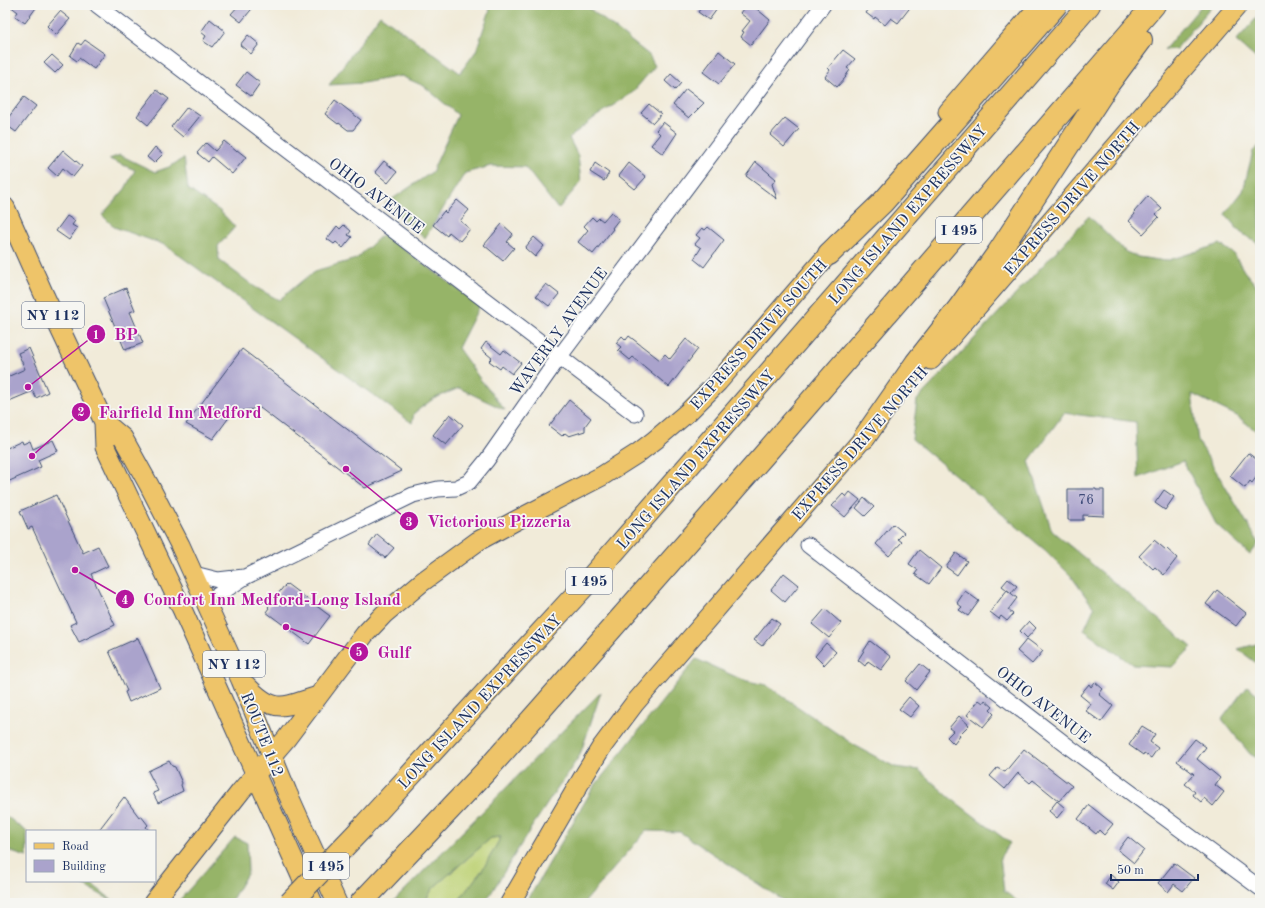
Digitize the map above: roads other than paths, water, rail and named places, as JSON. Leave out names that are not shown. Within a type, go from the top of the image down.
[{"type":"highway","points":[[829,254],[883,202],[1056,5]]},
{"type":"highway","name":"LONG ISLAND EXPRESSWAY","points":[[290,903],[362,828],[586,585],[1089,5]]},
{"type":"highway","name":"I 495","points":[[361,903],[486,771],[541,709],[764,455],[1154,5]]},
{"type":"highway","points":[[864,438],[916,363],[998,253],[1109,83],[1168,5]]},
{"type":"main road","name":"EXPRESS DRIVE SOUTH","points":[[153,903],[241,791],[286,738],[365,634],[384,614],[441,567],[478,541],[620,465],[638,453],[672,426],[718,382],[829,254],[875,196],[1040,5]]},
{"type":"main road","name":"EXPRESS DRIVE NORTH","points":[[510,903],[584,774],[634,704],[1238,5]]},
{"type":"main road","name":"ROUTE 112","points":[[5,207],[45,297],[104,422],[105,447],[152,543],[313,903]]},
{"type":"main road","name":"ROUTE 112","points":[[104,422],[123,438],[180,545],[241,680],[287,792],[337,903]]},
{"type":"main road","points":[[152,543],[184,588],[194,597],[205,601]]},
{"type":"main road","points":[[241,680],[259,698],[275,706],[287,705],[318,696]]},
{"type":"street","name":"OHIO AVENUE","points":[[97,5],[635,414]]},
{"type":"street","name":"WAVERLY AVENUE","points":[[205,601],[218,595],[245,577],[413,495],[438,489],[456,488],[469,482],[487,460],[560,356],[823,5]]},
{"type":"street","name":"OHIO AVENUE","points":[[808,545],[1069,747],[1260,888]]},
{"type":"street","name":"WAVERLY AVENUE","points":[[194,574],[218,580],[245,577]]},
{"type":"place","name":"BP","points":[[28,387]]},
{"type":"place","name":"Fairfield Inn Medford","points":[[32,456]]},
{"type":"place","name":"Victorious Pizzeria","points":[[346,469]]},
{"type":"place","name":"Comfort Inn Medford-Long Island","points":[[75,570]]},
{"type":"place","name":"Gulf","points":[[286,627]]}]
